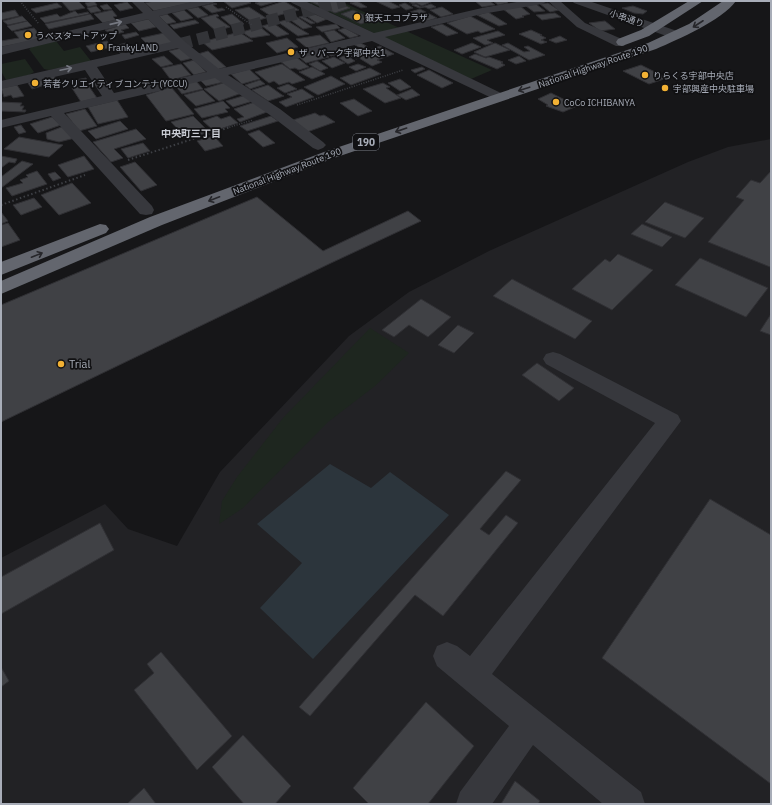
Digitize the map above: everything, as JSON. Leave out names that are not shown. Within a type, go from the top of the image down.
[{"type":"highway","name":"National Highway Route 190","points":[[568,59],[620,43],[654,28],[696,1]]},
{"type":"highway","name":"National Highway Route 190","points":[[1,288],[156,221],[322,157],[618,58],[691,28],[730,1]]},
{"type":"highway","points":[[458,96],[502,81]]},
{"type":"highway","name":"National Highway Route 190","points":[[132,216],[318,144],[377,124]]},
{"type":"highway","points":[[1,269],[110,225]]},
{"type":"street","points":[[137,1],[152,14],[180,44],[218,74],[275,112],[318,144]]},
{"type":"street","points":[[1,51],[209,1]]},
{"type":"street","points":[[296,1],[428,62],[498,97]]},
{"type":"street","points":[[1,124],[482,11],[542,1]]},
{"type":"street","points":[[553,1],[581,25],[620,43]]},
{"type":"street","name":"小串通り","points":[[578,1],[676,35]]},
{"type":"street","points":[[1,85],[180,44]]},
{"type":"street","points":[[89,65],[111,99]]},
{"type":"street","points":[[55,112],[146,210]]},
{"type":"street","points":[[1,116],[32,117]]},
{"type":"street","points":[[472,677],[670,421],[553,359]]},
{"type":"street","points":[[447,656],[629,804]]},
{"type":"street","points":[[472,804],[529,724]]},
{"type":"path","points":[[20,1],[51,38]]},
{"type":"path","points":[[224,5],[252,25]]},
{"type":"path","points":[[1,204],[107,167],[428,62]]},
{"type":"shaded area","points":[[306,1],[340,1],[492,70],[471,79]]},
{"type":"shaded area","points":[[56,41],[64,51],[80,47],[91,61],[49,70],[44,69],[29,49]]},
{"type":"shaded area","points":[[25,59],[34,72],[29,75],[6,80],[1,71],[1,64]]},
{"type":"shaded area","points":[[771,139],[771,804],[1,804],[1,558],[105,504],[128,529],[177,546],[220,472],[349,336],[409,292],[489,251],[688,162],[728,147]]},
{"type":"shaded area","points":[[370,328],[409,353],[375,386],[328,422],[243,508],[219,524],[222,501],[237,477],[283,418]]},
{"type":"shaded area","points":[[330,464],[371,488],[390,472],[449,515],[313,659],[260,608],[302,563],[257,524]]},
{"type":"building","points":[[61,1],[78,1],[85,8],[70,11]]},
{"type":"building","points":[[94,1],[97,5],[88,7],[85,3]]},
{"type":"building","points":[[154,1],[189,1],[191,3],[154,11],[145,3]]},
{"type":"building","points":[[223,1],[248,1],[251,3],[232,8]]},
{"type":"building","points":[[261,1],[279,1],[261,6],[255,3]]},
{"type":"building","points":[[284,1],[299,10],[272,17],[260,9]]},
{"type":"building","points":[[309,1],[336,1],[350,8],[335,13]]},
{"type":"building","points":[[357,1],[367,7],[361,8],[350,3]]},
{"type":"building","points":[[375,1],[388,1],[400,7],[392,9]]},
{"type":"building","points":[[433,1],[422,6],[409,2]]},
{"type":"building","points":[[475,1],[490,1],[495,5],[482,7]]},
{"type":"building","points":[[493,1],[506,1],[508,3],[498,5]]},
{"type":"building","points":[[127,2],[133,8],[120,11],[114,5]]},
{"type":"building","points":[[57,3],[62,7],[36,13],[31,9]]},
{"type":"building","points":[[215,3],[217,4],[213,5],[218,9],[222,8],[225,10],[212,13],[202,6]]},
{"type":"building","points":[[405,3],[413,8],[406,10],[399,5]]},
{"type":"building","points":[[548,3],[559,10],[550,12],[540,4]]},
{"type":"building","points":[[107,4],[112,9],[104,10],[100,6]]},
{"type":"building","points":[[416,4],[421,7],[431,4],[436,7],[429,9],[425,7],[419,8],[412,5]]},
{"type":"building","points":[[536,4],[545,11],[534,12],[526,6]]},
{"type":"building","points":[[96,6],[101,11],[91,13],[87,8]]},
{"type":"building","points":[[520,6],[530,14],[516,19],[503,9]]},
{"type":"building","points":[[633,6],[647,11],[643,14],[634,13],[622,8]]},
{"type":"building","points":[[198,7],[208,15],[198,18],[187,9]]},
{"type":"building","points":[[249,7],[266,18],[252,22],[235,10]]},
{"type":"building","points":[[442,7],[453,14],[441,17],[430,10]]},
{"type":"building","points":[[420,9],[437,18],[424,22],[410,12]]},
{"type":"building","points":[[15,10],[19,16],[1,20],[1,13]]},
{"type":"building","points":[[112,10],[117,16],[113,17],[116,20],[103,23],[94,14]]},
{"type":"building","points":[[184,10],[193,18],[181,21],[172,13]]},
{"type":"building","name":"銀天エコプラザ","points":[[353,10],[373,19],[361,24],[341,14]]},
{"type":"building","points":[[75,11],[78,14],[88,12],[89,14],[45,23],[40,18],[57,14],[60,17]]},
{"type":"building","points":[[488,12],[507,24],[499,26],[477,15]]},
{"type":"building","points":[[312,13],[327,19],[317,23],[305,15]]},
{"type":"building","points":[[555,13],[561,17],[542,20],[536,15]]},
{"type":"building","points":[[90,14],[94,19],[49,29],[45,24]]},
{"type":"building","points":[[167,14],[176,22],[167,24],[159,16]]},
{"type":"building","points":[[217,14],[219,16],[216,17],[230,27],[216,31],[201,18]]},
{"type":"building","points":[[232,14],[244,24],[233,27],[221,17]]},
{"type":"building","points":[[22,16],[27,21],[8,25],[3,21]]},
{"type":"building","points":[[303,16],[315,23],[311,24],[299,17]]},
{"type":"building","points":[[470,16],[495,29],[481,33],[478,31],[467,34],[447,23]]},
{"type":"building","points":[[297,17],[312,27],[303,29],[289,19]]},
{"type":"building","points":[[148,19],[156,27],[139,31],[131,23]]},
{"type":"building","points":[[195,20],[199,23],[174,29],[170,25]]},
{"type":"building","points":[[286,20],[309,34],[298,36],[278,22]]},
{"type":"building","points":[[27,21],[32,26],[12,31],[7,26]]},
{"type":"building","points":[[605,21],[615,29],[600,31],[589,23]]},
{"type":"building","points":[[273,23],[289,34],[277,37],[262,26]]},
{"type":"building","points":[[125,24],[129,28],[121,30],[124,32],[112,35],[105,30]]},
{"type":"building","points":[[336,24],[340,28],[322,32],[316,27]]},
{"type":"building","points":[[442,24],[458,33],[447,36],[431,27]]},
{"type":"building","points":[[260,27],[270,35],[251,38],[242,32]]},
{"type":"building","name":"うべスタートアップ","points":[[34,28],[43,39],[1,47],[1,41],[19,38],[14,32]]},
{"type":"building","points":[[345,28],[358,36],[350,38],[338,30]]},
{"type":"building","points":[[334,30],[345,38],[331,42],[324,32]]},
{"type":"building","points":[[531,30],[546,38],[541,40],[547,42],[541,44],[519,34]]},
{"type":"building","points":[[498,31],[505,35],[487,40],[493,43],[485,45],[473,38]]},
{"type":"building","points":[[136,32],[139,35],[125,39],[122,35]]},
{"type":"building","points":[[239,32],[253,41],[212,50],[202,42]]},
{"type":"building","points":[[164,33],[175,43],[152,49],[141,38]]},
{"type":"building","points":[[320,35],[329,43],[307,48],[296,39]]},
{"type":"building","points":[[560,36],[567,40],[556,43],[549,40]]},
{"type":"building","points":[[287,38],[298,47],[277,53],[266,43]]},
{"type":"building","points":[[107,41],[112,47],[91,52],[86,46]]},
{"type":"building","points":[[359,42],[368,47],[362,49],[353,44]]},
{"type":"building","points":[[126,43],[134,51],[121,54],[114,46]]},
{"type":"building","points":[[472,43],[481,47],[462,54],[454,50]]},
{"type":"building","points":[[495,43],[510,50],[485,57],[474,52]]},
{"type":"building","points":[[508,43],[524,52],[530,51],[524,47],[528,46],[545,55],[529,60],[502,45]]},
{"type":"building","points":[[346,45],[355,51],[349,53],[340,46]]},
{"type":"building","points":[[380,46],[394,54],[377,60],[382,62],[372,66],[359,58],[356,59],[351,56]]},
{"type":"building","points":[[338,47],[345,52],[331,56],[324,51]]},
{"type":"building","points":[[181,48],[193,58],[181,61],[169,51]]},
{"type":"building","points":[[208,51],[226,67],[216,70],[198,54]]},
{"type":"building","points":[[321,51],[329,57],[306,63],[298,56]]},
{"type":"building","points":[[475,54],[503,62],[501,63],[505,65],[497,69],[469,57]]},
{"type":"building","points":[[346,55],[355,61],[348,64],[339,58]]},
{"type":"building","points":[[164,56],[173,64],[161,67],[152,59]]},
{"type":"building","points":[[519,56],[526,61],[516,64],[508,60]]},
{"type":"building","points":[[296,57],[309,67],[299,70],[295,68],[290,69],[280,61]]},
{"type":"building","points":[[334,57],[345,63],[332,68],[322,61]]},
{"type":"building","points":[[194,60],[206,72],[194,75],[183,63]]},
{"type":"building","points":[[317,61],[328,68],[320,71],[309,64]]},
{"type":"building","points":[[181,64],[191,75],[171,80],[162,68]]},
{"type":"building","points":[[282,64],[305,80],[292,84],[289,82],[279,85],[274,81],[269,83],[255,72]]},
{"type":"building","points":[[358,64],[366,67],[356,71],[349,67]]},
{"type":"building","name":"りらくる宇部中央店","points":[[641,65],[667,78],[649,84],[623,71]]},
{"type":"building","points":[[312,67],[325,74],[312,79],[299,72]]},
{"type":"building","points":[[422,67],[425,69],[415,73],[411,70]]},
{"type":"building","points":[[370,68],[381,74],[351,85],[340,78]]},
{"type":"building","points":[[249,69],[260,79],[242,84],[231,74]]},
{"type":"building","points":[[429,70],[453,83],[442,88],[417,75]]},
{"type":"building","points":[[217,75],[224,82],[206,86],[200,80]]},
{"type":"building","points":[[54,76],[59,82],[46,85],[42,79]]},
{"type":"building","points":[[331,76],[345,84],[318,95],[304,87]]},
{"type":"building","points":[[86,78],[87,81],[72,84],[70,81]]},
{"type":"building","points":[[400,79],[411,87],[400,91],[388,83]]},
{"type":"building","points":[[41,80],[45,85],[32,89],[28,83]]},
{"type":"building","points":[[260,80],[265,84],[250,89],[245,85]]},
{"type":"building","points":[[196,81],[203,89],[182,94],[175,85]]},
{"type":"building","points":[[226,82],[242,93],[219,101],[204,89]]},
{"type":"building","points":[[383,83],[390,87],[386,88],[401,98],[385,103],[363,89]]},
{"type":"building","points":[[288,84],[297,89],[285,93],[277,88]]},
{"type":"building","points":[[17,85],[24,96],[13,98],[11,95],[4,97],[1,88]]},
{"type":"building","points":[[88,85],[97,98],[81,102],[72,88]]},
{"type":"building","points":[[268,85],[284,96],[268,101],[252,90]]},
{"type":"building","points":[[171,87],[194,114],[166,121],[146,95]]},
{"type":"building","points":[[302,89],[314,97],[286,107],[279,102],[292,97],[287,94]]},
{"type":"building","points":[[412,89],[420,95],[406,100],[397,95]]},
{"type":"building","points":[[203,90],[215,101],[196,106],[184,95]]},
{"type":"building","name":"CoCo ICHIBANYA","points":[[551,93],[577,106],[563,112],[546,106],[548,105],[538,99]]},
{"type":"building","points":[[246,95],[253,101],[233,107],[226,101]]},
{"type":"building","points":[[354,99],[372,111],[358,116],[340,103]]},
{"type":"building","points":[[117,100],[128,117],[98,124],[88,107]]},
{"type":"building","points":[[223,101],[230,108],[225,109],[228,112],[202,118],[194,109]]},
{"type":"building","points":[[1,102],[22,103],[20,106],[24,106],[22,110],[26,110],[25,112],[1,111]]},
{"type":"building","points":[[255,102],[267,112],[240,122],[237,119],[244,117],[234,109]]},
{"type":"building","points":[[85,109],[97,126],[79,131],[66,114]]},
{"type":"building","points":[[315,113],[320,116],[324,115],[335,122],[307,132],[293,120]]},
{"type":"building","points":[[193,116],[209,132],[187,139],[171,122]]},
{"type":"building","points":[[217,116],[221,119],[230,116],[238,123],[214,131],[203,121]]},
{"type":"building","points":[[271,116],[278,121],[247,131],[240,126]]},
{"type":"building","points":[[52,117],[61,125],[38,133],[30,124]]},
{"type":"building","points":[[120,121],[128,129],[96,139],[88,131]]},
{"type":"building","points":[[21,125],[26,132],[19,134],[14,127]]},
{"type":"building","points":[[64,126],[75,138],[59,142],[47,139],[46,133]]},
{"type":"building","points":[[136,129],[146,139],[114,149],[123,158],[111,162],[93,142]]},
{"type":"building","points":[[259,130],[275,143],[263,147],[248,134]]},
{"type":"building","points":[[214,136],[223,146],[205,151],[197,141]]},
{"type":"building","points":[[19,137],[63,145],[49,157],[4,149]]},
{"type":"building","points":[[143,143],[150,151],[128,158],[121,149]]},
{"type":"building","points":[[1,156],[17,159],[15,163],[9,162],[1,168]]},
{"type":"building","points":[[84,156],[94,169],[68,177],[58,165]]},
{"type":"building","points":[[22,161],[33,164],[1,188],[1,177]]},
{"type":"building","points":[[135,162],[157,185],[141,191],[120,167]]},
{"type":"building","points":[[37,171],[47,184],[12,196],[6,188],[23,183],[20,180],[28,177],[26,175]]},
{"type":"building","points":[[771,171],[770,267],[708,242],[744,200],[736,197],[751,180],[760,183]]},
{"type":"building","points":[[55,172],[61,178],[53,181],[48,174]]},
{"type":"building","points":[[72,183],[91,203],[59,215],[41,195]]},
{"type":"building","name":"Trial","points":[[257,197],[323,251],[408,211],[421,221],[1,422],[1,305]]},
{"type":"building","points":[[34,198],[42,207],[21,215],[13,205]]},
{"type":"building","points":[[665,202],[704,218],[685,238],[645,222]]},
{"type":"building","points":[[1,212],[8,221],[1,224]]},
{"type":"building","points":[[8,223],[20,240],[1,247],[1,225]]},
{"type":"building","points":[[642,224],[672,237],[662,247],[631,234]]},
{"type":"building","points":[[618,254],[653,270],[612,310],[572,289],[605,259],[610,262]]},
{"type":"building","points":[[700,258],[768,288],[746,317],[675,285]]},
{"type":"building","points":[[512,279],[592,321],[575,339],[493,296]]},
{"type":"building","points":[[421,299],[451,317],[428,337],[409,325],[394,337],[382,330]]},
{"type":"building","points":[[771,314],[771,335],[760,331]]},
{"type":"building","points":[[458,325],[474,333],[454,353],[438,345]]},
{"type":"building","points":[[537,363],[574,388],[559,401],[522,375]]},
{"type":"building","points":[[506,471],[521,480],[480,529],[489,535],[506,515],[518,523],[443,616],[415,595],[310,716],[299,707]]},
{"type":"building","points":[[710,499],[771,535],[771,784],[602,658]]},
{"type":"building","points":[[100,523],[114,550],[1,614],[1,577]]},
{"type":"building","points":[[161,652],[232,736],[197,770],[134,690],[154,673],[147,664]]},
{"type":"building","points":[[1,667],[9,681],[1,687]]},
{"type":"building","points":[[426,702],[474,746],[428,804],[369,804],[353,788]]},
{"type":"building","points":[[243,735],[291,786],[275,804],[244,804],[212,767]]},
{"type":"building","points":[[515,781],[540,801],[538,804],[501,804]]},
{"type":"building","points":[[144,788],[156,804],[127,804]]},
{"type":"tunnel","points":[[180,44],[345,1]]},
{"type":"place","name":"銀天エコプラザ","points":[[357,17]]},
{"type":"place","name":"うべスタートアップ","points":[[28,35]]},
{"type":"place","name":"FrankyLAND","points":[[100,47]]},
{"type":"place","name":"ザ・パーク宇部中央1","points":[[291,52]]},
{"type":"place","name":"りらくる宇部中央店","points":[[645,75]]},
{"type":"place","name":"若者クリエイティブコンテナ(YCCU)","points":[[35,83]]},
{"type":"place","name":"宇部興産中央駐車場","points":[[665,88]]},
{"type":"place","name":"CoCo ICHIBANYA","points":[[556,102]]},
{"type":"place","name":"Trial","points":[[61,364]]},
{"type":"district","name":"中央町三丁目","points":[[191,133]]}]
